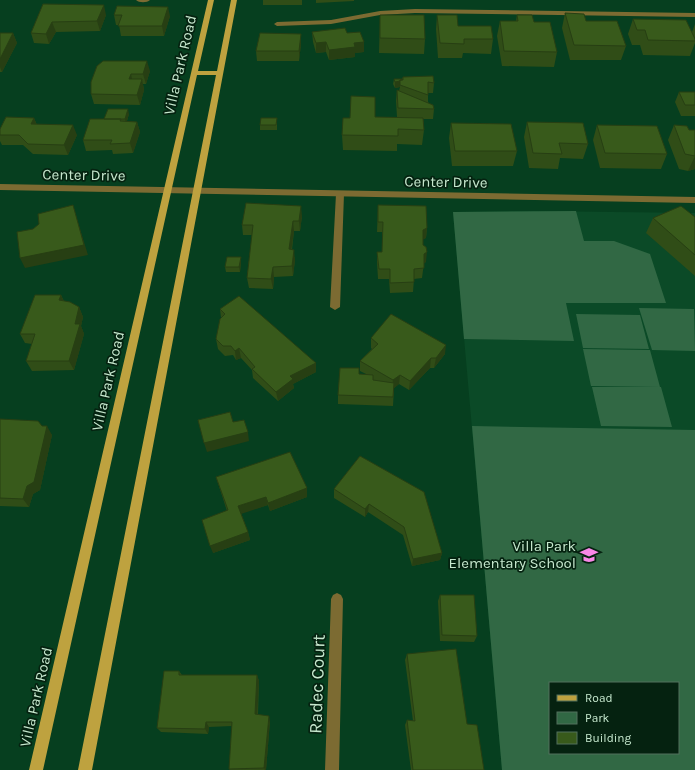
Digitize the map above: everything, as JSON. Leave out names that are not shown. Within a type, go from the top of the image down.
[{"type":"main road","name":"Villa Park Road","points":[[36,770],[211,0]]},
{"type":"main road","points":[[85,770],[234,0]]},
{"type":"main road","points":[[194,73],[220,73]]},
{"type":"street","points":[[139,0],[146,0]]},
{"type":"street","points":[[277,24],[330,22],[380,13],[415,11],[695,15]]},
{"type":"street","name":"Center Drive","points":[[0,188],[695,200]]},
{"type":"street","points":[[335,307],[340,194]]},
{"type":"street","name":"Radec Court","points":[[332,770],[337,599]]},
{"type":"shaded area","name":"Villa Park Elementary School","points":[[533,211],[695,213],[695,770],[502,770],[453,212]]},
{"type":"green space","points":[[576,211],[584,241],[614,241],[650,254],[666,303],[566,303],[574,341],[464,339],[453,212]]},
{"type":"green space","points":[[639,308],[694,309],[695,351],[652,350]]},
{"type":"green space","points":[[576,314],[640,315],[649,349],[583,348]]},
{"type":"green space","points":[[583,349],[650,350],[660,387],[591,386]]},
{"type":"green space","points":[[592,387],[661,387],[672,427],[601,426]]},
{"type":"green space","points":[[472,426],[695,430],[695,770],[502,770]]},
{"type":"building","points":[[43,4],[104,5],[97,21],[52,22],[46,34],[31,33]]},
{"type":"building","points":[[117,6],[168,7],[162,26],[118,26],[122,15],[114,15]]},
{"type":"building","points":[[565,13],[584,14],[586,21],[617,21],[626,46],[574,45]]},
{"type":"building","points":[[380,15],[424,15],[425,39],[380,38]]},
{"type":"building","points":[[437,15],[457,15],[458,26],[491,26],[493,39],[464,39],[464,44],[440,43]]},
{"type":"building","points":[[517,15],[532,15],[534,22],[550,22],[557,52],[504,51],[500,21],[518,21]]},
{"type":"building","points":[[633,19],[686,20],[695,41],[648,40],[645,30],[637,30]]},
{"type":"building","points":[[345,28],[347,33],[360,32],[364,42],[354,43],[355,47],[329,50],[326,42],[316,43],[312,32]]},
{"type":"building","points":[[0,33],[13,33],[0,59]]},
{"type":"building","points":[[260,33],[301,34],[299,51],[256,51]]},
{"type":"building","points":[[103,61],[147,61],[143,74],[131,74],[129,79],[142,79],[137,95],[91,94],[91,82],[97,66]]},
{"type":"building","points":[[433,76],[434,83],[428,82],[428,95],[400,85],[400,80],[403,80],[403,77]]},
{"type":"building","points":[[394,79],[402,79],[402,80],[395,82]]},
{"type":"building","points":[[397,90],[433,105],[434,109],[398,108]]},
{"type":"building","points":[[679,92],[695,92],[695,105],[685,105]]},
{"type":"building","points":[[351,96],[375,97],[375,117],[423,118],[424,130],[398,129],[398,136],[342,135],[343,118],[350,118]]},
{"type":"building","points":[[108,109],[128,109],[125,119],[104,119]]},
{"type":"building","points":[[6,117],[34,118],[31,124],[73,125],[64,145],[28,144],[19,135],[0,135],[0,129]]},
{"type":"building","points":[[261,118],[277,118],[276,125],[260,125]]},
{"type":"building","points":[[90,119],[121,119],[120,121],[137,122],[130,143],[110,144],[112,140],[83,140]]},
{"type":"building","points":[[527,122],[583,123],[588,144],[559,143],[562,154],[533,153]]},
{"type":"building","points":[[451,123],[511,124],[517,151],[455,151]]},
{"type":"building","points":[[597,125],[657,126],[667,154],[605,153]]},
{"type":"building","points":[[674,125],[687,126],[689,130],[695,130],[695,156],[685,154]]},
{"type":"building","points":[[246,203],[301,206],[299,221],[293,221],[289,249],[294,250],[292,266],[273,267],[271,279],[247,278],[253,225],[242,225]]},
{"type":"building","points":[[73,205],[84,245],[20,258],[17,232],[33,229],[39,224],[38,214]]},
{"type":"building","points":[[378,205],[426,206],[427,228],[423,230],[423,245],[426,247],[427,252],[424,254],[424,268],[414,269],[414,282],[390,283],[390,269],[379,269],[377,252],[382,252],[383,222],[378,222]]},
{"type":"building","points":[[681,206],[695,217],[695,255],[653,218]]},
{"type":"building","points":[[227,257],[241,257],[239,267],[225,267]]},
{"type":"building","points":[[35,295],[61,295],[59,300],[70,302],[79,307],[75,324],[80,324],[69,361],[26,361],[35,334],[20,334]]},
{"type":"building","points":[[239,296],[316,363],[290,376],[293,379],[276,392],[252,369],[255,367],[239,348],[235,351],[231,346],[223,346],[216,339],[220,319],[225,314],[220,309]]},
{"type":"building","points":[[391,314],[446,345],[436,358],[431,358],[410,381],[400,375],[393,380],[360,361],[378,344],[371,338]]},
{"type":"building","points":[[340,368],[359,368],[359,374],[373,375],[373,380],[394,383],[393,397],[338,395]]},
{"type":"building","points":[[230,412],[233,422],[244,420],[248,432],[204,443],[198,420]]},
{"type":"building","points":[[0,419],[38,421],[42,426],[47,426],[34,482],[27,486],[23,499],[0,498]]},
{"type":"building","points":[[290,452],[307,488],[268,503],[266,497],[238,506],[248,532],[210,546],[202,520],[228,510],[216,477]]},
{"type":"building","points":[[360,456],[424,492],[442,553],[413,559],[404,527],[369,504],[365,509],[334,489]]},
{"type":"building","points":[[440,595],[474,595],[477,636],[442,635]]},
{"type":"building","points":[[456,649],[467,724],[477,725],[484,770],[413,770],[407,720],[415,721],[407,654]]},
{"type":"building","points":[[164,671],[179,671],[179,675],[257,675],[255,714],[269,716],[264,768],[229,769],[232,722],[206,722],[205,729],[157,728]]},
{"type":"place","name":"Villa Park Elementary School","points":[[589,555]]}]
